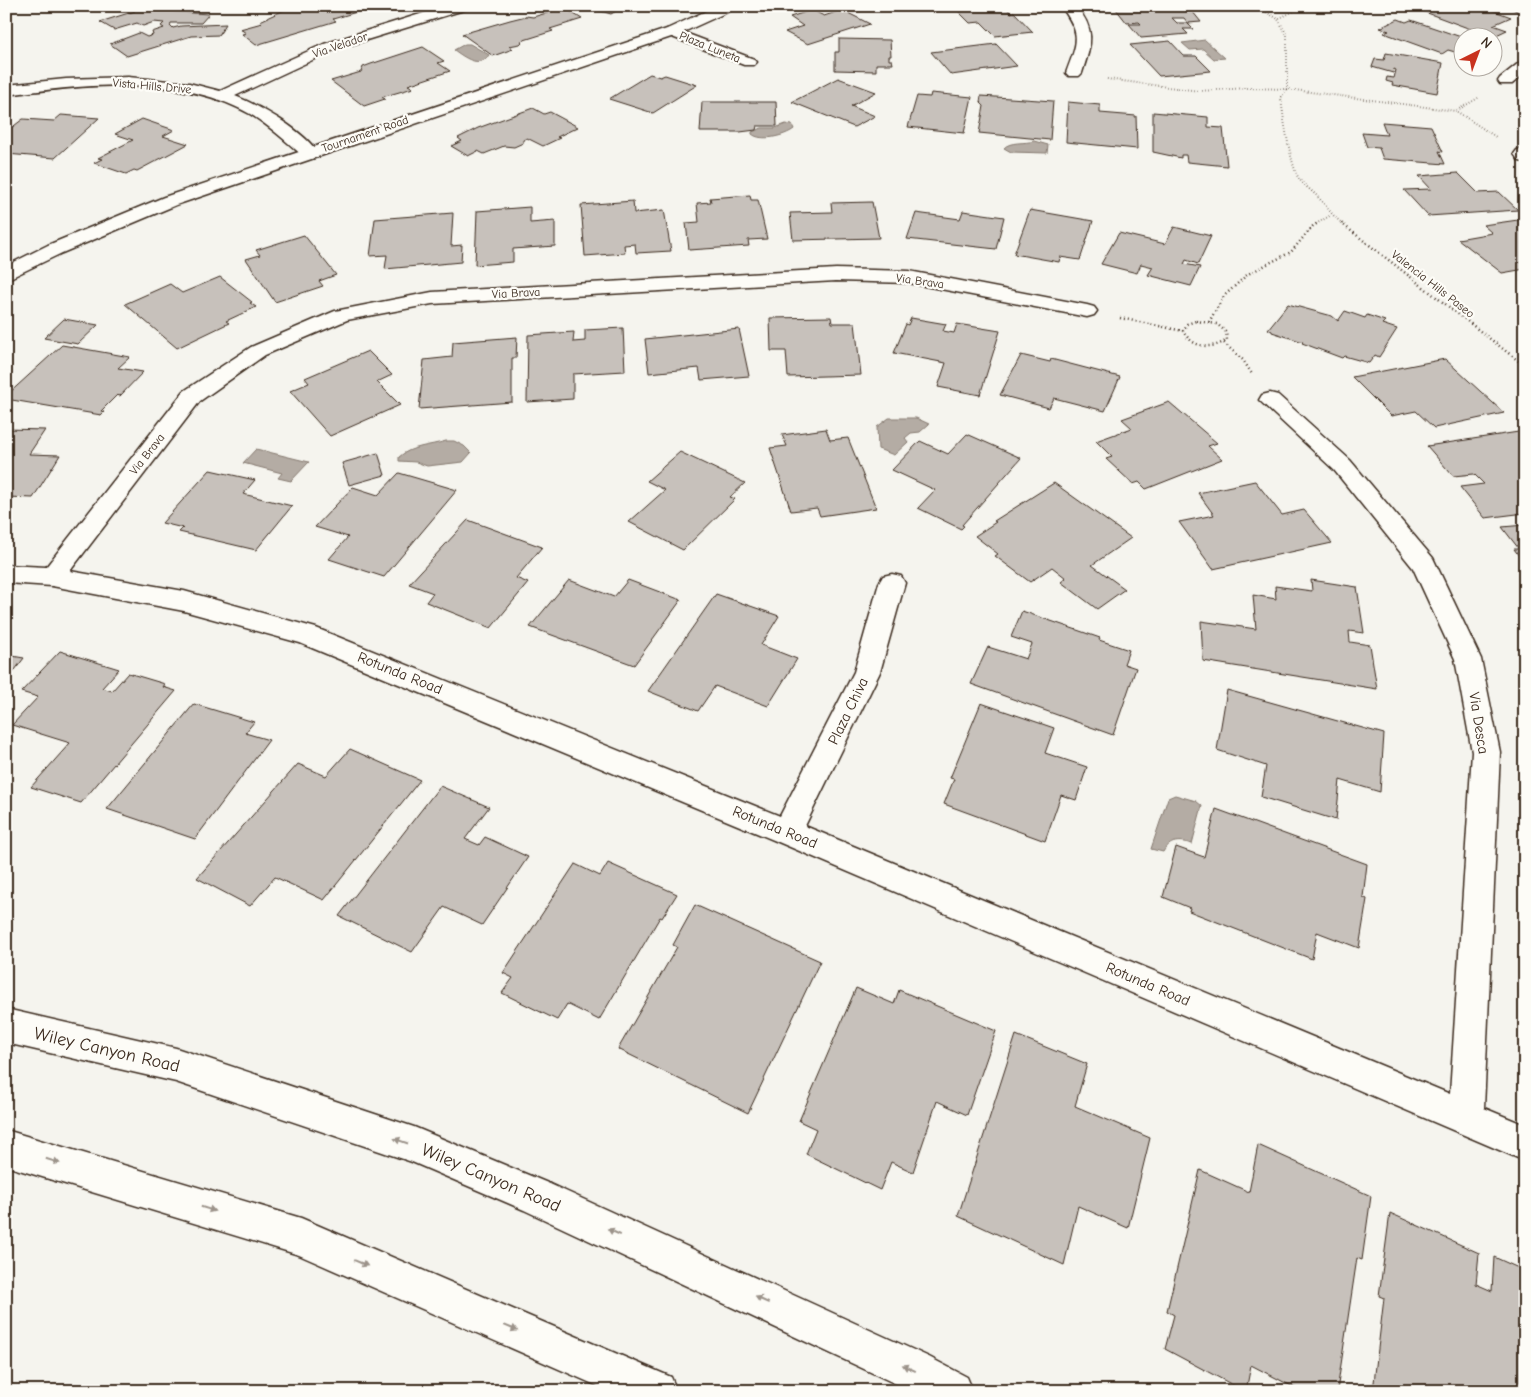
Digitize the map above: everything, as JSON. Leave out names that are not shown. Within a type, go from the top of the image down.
[{"type":"street","name":"Via Velador","points":[[222,96],[329,47],[462,6]]},
{"type":"street","name":"Tournament Road","points":[[6,274],[55,249],[170,201],[310,152],[672,32],[729,6]]},
{"type":"street","points":[[1068,6],[1078,17],[1085,38],[1074,73]]},
{"type":"street","name":"Plaza Luneta","points":[[672,32],[748,62]]},
{"type":"street","points":[[1506,81],[1525,65]]},
{"type":"street","name":"Vista Hills Drive","points":[[6,90],[42,85],[98,82],[133,82],[184,87],[222,96],[247,106],[271,121],[310,152]]},
{"type":"street","name":"Via Brava","points":[[52,577],[192,396],[258,351],[342,315],[432,298],[836,275],[909,277],[1087,311]]},
{"type":"street","name":"Via Desca","points":[[1270,400],[1342,465],[1424,564],[1468,659],[1486,752],[1466,1119]]},
{"type":"street","name":"Rotunda Road","points":[[6,574],[52,577],[184,601],[307,635],[788,832],[1525,1143]]},
{"type":"street","name":"Plaza Chiva","points":[[788,832],[867,672],[892,583]]},
{"type":"street","name":"Wiley Canyon Road","points":[[6,1026],[176,1065],[414,1145],[536,1197],[915,1371],[952,1391]]},
{"type":"street","points":[[6,1148],[301,1237],[657,1391]]},
{"type":"path","points":[[1256,6],[1278,20],[1304,6]]},
{"type":"path","name":"Valencia Hills Paseo","points":[[1278,20],[1287,35],[1287,89],[1281,97],[1282,114],[1298,178],[1319,198],[1331,215],[1525,366]]},
{"type":"path","points":[[1074,73],[1199,91],[1248,88],[1287,89],[1456,111],[1524,155]]},
{"type":"path","points":[[1456,111],[1506,81]]},
{"type":"path","points":[[1209,322],[1224,296],[1248,274],[1291,252],[1313,226],[1331,215]]},
{"type":"path","points":[[1087,311],[1183,331],[1188,339],[1199,345],[1213,346],[1224,343],[1227,340],[1226,332],[1216,324],[1209,322],[1191,322],[1184,327],[1183,331]]},
{"type":"path","points":[[1224,343],[1243,360],[1270,400]]},
{"type":"shaded area","points":[[1205,40],[1225,58],[1214,59],[1203,49],[1190,50],[1182,43]]},
{"type":"shaded area","points":[[465,44],[470,44],[489,55],[481,61],[476,61],[454,50]]},
{"type":"shaded area","points":[[786,124],[792,125],[794,129],[785,134],[767,138],[761,138],[752,134],[752,132],[762,128],[775,128]]},
{"type":"shaded area","points":[[1034,141],[1048,145],[1047,153],[1011,152],[1004,148],[1010,144]]},
{"type":"shaded area","points":[[889,418],[916,418],[929,424],[920,432],[911,433],[905,438],[908,442],[894,455],[878,449],[877,427]]},
{"type":"shaded area","points":[[446,441],[454,441],[464,446],[471,453],[463,462],[427,466],[416,462],[399,461],[399,457],[404,453]]},
{"type":"shaded area","points":[[256,449],[309,462],[291,481],[278,478],[282,473],[243,463]]},
{"type":"shaded area","points":[[1175,795],[1196,801],[1202,806],[1192,844],[1175,842],[1169,845],[1163,852],[1151,849],[1168,798]]},
{"type":"building","points":[[138,6],[178,6],[163,11],[209,14],[201,23],[171,23],[170,25],[173,28],[226,24],[219,35],[191,36],[127,56],[110,44],[139,33],[147,37],[153,35],[152,32],[164,28],[161,26],[164,23],[154,22],[143,26],[137,23],[114,30],[100,22],[141,8]]},
{"type":"building","points":[[293,6],[356,6],[363,10],[333,19],[336,21],[256,45],[242,34],[246,33],[240,29],[262,23],[260,21]]},
{"type":"building","points":[[624,6],[611,14],[587,7]]},
{"type":"building","points":[[1005,6],[1011,13],[1014,12],[1033,32],[995,36],[981,22],[970,23],[957,10]]},
{"type":"building","points":[[1188,6],[1201,22],[1188,23],[1184,18],[1172,18],[1177,23],[1187,23],[1193,29],[1183,29],[1188,34],[1141,38],[1129,24],[1141,24],[1139,22],[1127,23],[1116,9]]},
{"type":"building","points":[[1433,6],[1457,6],[1465,9],[1472,6],[1481,6],[1511,17],[1493,25],[1501,28],[1468,28],[1422,11]]},
{"type":"building","points":[[1507,6],[1525,6],[1525,14],[1524,15]]},
{"type":"building","points":[[564,8],[582,19],[521,41],[520,44],[509,46],[513,49],[493,56],[462,34],[510,20],[526,16],[533,17]]},
{"type":"building","points":[[812,10],[824,16],[842,10],[870,24],[808,44],[785,32],[803,26],[790,17]]},
{"type":"building","points":[[1398,19],[1406,22],[1411,20],[1454,35],[1454,52],[1448,50],[1442,54],[1384,33],[1389,31],[1380,28]]},
{"type":"building","points":[[839,39],[890,40],[891,56],[889,56],[889,60],[892,60],[893,64],[876,64],[876,71],[835,70],[835,52],[839,52]]},
{"type":"building","points":[[1170,41],[1184,56],[1196,56],[1211,71],[1159,76],[1130,45]]},
{"type":"building","points":[[996,44],[1017,66],[951,75],[931,52]]},
{"type":"building","points":[[423,47],[444,61],[438,63],[450,71],[408,85],[413,88],[382,97],[385,99],[364,106],[331,81],[361,72],[363,67],[371,64]]},
{"type":"building","points":[[1386,53],[1443,63],[1437,93],[1392,85],[1393,83],[1386,81],[1387,77],[1394,78],[1396,70],[1394,69],[1393,73],[1372,67],[1375,59],[1384,60]]},
{"type":"building","points":[[650,74],[660,77],[665,75],[697,85],[653,113],[609,99]]},
{"type":"building","points":[[838,78],[876,92],[851,106],[875,116],[854,127],[792,102]]},
{"type":"building","points":[[931,93],[972,97],[964,133],[908,127],[917,96],[930,97]]},
{"type":"building","points":[[981,96],[1053,101],[1050,140],[979,133],[984,106],[980,102]]},
{"type":"building","points":[[702,102],[776,102],[777,126],[757,126],[756,130],[740,132],[700,132]]},
{"type":"building","points":[[1068,102],[1100,105],[1100,113],[1136,116],[1137,149],[1066,142]]},
{"type":"building","points":[[533,108],[544,114],[550,112],[578,127],[543,146],[527,138],[523,140],[523,143],[514,147],[504,146],[484,154],[478,151],[468,156],[451,146],[462,141],[458,138],[478,128]]},
{"type":"building","points":[[1153,112],[1208,117],[1208,127],[1223,128],[1227,166],[1187,162],[1186,155],[1181,155],[1181,158],[1153,152]]},
{"type":"building","points":[[61,115],[99,118],[55,158],[6,154],[6,132],[23,119],[54,121]]},
{"type":"building","points":[[142,119],[174,130],[163,136],[188,144],[137,171],[134,170],[126,174],[94,163],[102,159],[98,158],[133,140],[115,134]]},
{"type":"building","points":[[1382,122],[1431,126],[1443,152],[1439,151],[1445,164],[1383,159],[1379,148],[1367,147],[1362,133],[1387,135]]},
{"type":"building","points":[[1458,173],[1478,193],[1499,192],[1518,210],[1428,216],[1404,190],[1431,189],[1419,176]]},
{"type":"building","points":[[750,195],[751,200],[758,200],[767,239],[748,240],[749,246],[689,250],[686,223],[699,222],[697,203],[711,202],[710,198]]},
{"type":"building","points":[[633,201],[634,213],[664,210],[671,251],[636,253],[635,244],[624,245],[625,253],[585,256],[581,205]]},
{"type":"building","points":[[872,202],[879,238],[793,240],[790,213],[832,212],[831,203]]},
{"type":"building","points":[[530,207],[530,223],[555,221],[555,246],[513,249],[513,262],[475,265],[477,211]]},
{"type":"building","points":[[1030,210],[1093,221],[1080,260],[1060,257],[1059,262],[1014,254]]},
{"type":"building","points":[[963,211],[1004,217],[996,249],[907,239],[916,213],[960,219]]},
{"type":"building","points":[[453,213],[451,246],[462,245],[461,262],[385,269],[387,255],[370,256],[375,219]]},
{"type":"building","points":[[1525,219],[1525,269],[1502,273],[1458,239],[1492,233],[1483,225]]},
{"type":"building","points":[[1174,227],[1211,236],[1198,264],[1186,260],[1184,264],[1200,267],[1191,286],[1148,275],[1153,267],[1141,264],[1137,273],[1101,264],[1119,233],[1165,244]]},
{"type":"building","points":[[304,235],[336,275],[319,281],[323,286],[275,302],[246,259],[260,255],[256,250]]},
{"type":"building","points":[[220,277],[256,307],[226,321],[229,323],[177,348],[125,304],[170,284],[182,293]]},
{"type":"building","points":[[1288,304],[1332,316],[1338,321],[1345,311],[1365,318],[1367,315],[1385,321],[1382,324],[1397,329],[1379,357],[1375,355],[1369,363],[1344,356],[1342,358],[1268,329]]},
{"type":"building","points":[[831,317],[832,323],[855,323],[861,375],[788,377],[786,351],[771,351],[770,318]]},
{"type":"building","points":[[911,318],[946,324],[943,331],[954,333],[957,324],[1000,331],[980,395],[938,387],[946,363],[894,353],[906,324],[908,325]]},
{"type":"building","points":[[64,319],[98,325],[78,344],[44,338]]},
{"type":"building","points":[[623,328],[625,371],[573,374],[573,399],[527,402],[528,335],[574,332],[573,342],[585,341],[585,330]]},
{"type":"building","points":[[739,329],[749,376],[701,380],[699,368],[649,373],[645,339]]},
{"type":"building","points":[[517,337],[516,358],[512,358],[512,402],[419,409],[424,360],[452,357],[453,342]]},
{"type":"building","points":[[62,345],[130,357],[118,368],[143,372],[120,396],[117,395],[101,411],[104,412],[101,415],[6,399],[6,396]]},
{"type":"building","points":[[368,351],[392,375],[377,382],[400,405],[330,436],[290,391],[309,383],[305,378]]},
{"type":"building","points":[[1021,355],[1050,362],[1051,359],[1120,377],[1105,411],[1054,398],[1049,408],[1000,395]]},
{"type":"building","points":[[1445,359],[1504,413],[1434,428],[1416,411],[1391,416],[1352,377]]},
{"type":"building","points":[[1169,402],[1217,443],[1208,446],[1222,459],[1146,489],[1139,482],[1133,484],[1106,459],[1112,457],[1096,441],[1132,428],[1122,419]]},
{"type":"building","points":[[6,429],[45,430],[29,454],[60,455],[33,498],[6,497]]},
{"type":"building","points":[[826,429],[830,440],[848,438],[876,508],[820,516],[817,508],[791,511],[770,448],[787,446],[782,435]]},
{"type":"building","points":[[1525,431],[1525,513],[1485,518],[1460,487],[1484,484],[1474,474],[1453,476],[1427,446]]},
{"type":"building","points":[[967,434],[1021,458],[962,525],[964,526],[961,529],[918,508],[935,490],[892,470],[920,441],[948,454]]},
{"type":"building","points":[[680,452],[745,483],[730,497],[735,499],[683,550],[629,522],[665,490],[647,481]]},
{"type":"building","points":[[378,453],[385,475],[349,485],[342,463]]},
{"type":"building","points":[[210,470],[255,480],[243,494],[292,506],[256,550],[179,532],[183,528],[162,523]]},
{"type":"building","points":[[399,473],[457,490],[384,577],[329,559],[348,537],[315,527],[353,487],[378,495]]},
{"type":"building","points":[[1255,481],[1282,515],[1304,510],[1332,543],[1213,569],[1179,522],[1214,515],[1198,493]]},
{"type":"building","points":[[1054,483],[1131,538],[1092,565],[1125,589],[1097,609],[1061,582],[1066,578],[1052,567],[1030,582],[995,556],[998,554],[975,536],[996,522],[994,521]]},
{"type":"building","points":[[468,520],[542,547],[516,578],[528,583],[491,628],[426,602],[433,593],[409,584]]},
{"type":"building","points":[[1525,525],[1525,564],[1514,549],[1519,549],[1502,527]]},
{"type":"building","points":[[569,580],[614,597],[628,580],[681,600],[634,665],[530,627]]},
{"type":"building","points":[[1311,580],[1357,587],[1364,633],[1349,631],[1350,642],[1370,645],[1377,689],[1203,661],[1201,621],[1256,629],[1253,595],[1276,599],[1275,586],[1312,591]]},
{"type":"building","points":[[716,594],[779,616],[761,645],[797,659],[768,706],[715,686],[698,711],[648,691]]},
{"type":"building","points":[[1022,611],[1129,650],[1124,664],[1136,668],[1113,735],[971,684],[988,647],[1026,659],[1032,644],[1011,637]]},
{"type":"building","points":[[60,651],[119,669],[102,688],[112,691],[128,673],[165,684],[163,687],[176,691],[81,803],[31,787],[70,743],[12,725],[38,697],[21,692]]},
{"type":"building","points":[[6,655],[24,658],[6,682]]},
{"type":"building","points":[[1227,690],[1384,734],[1380,792],[1340,780],[1336,820],[1261,797],[1266,766],[1217,750]]},
{"type":"building","points":[[981,703],[1054,728],[1045,753],[1087,767],[1076,800],[1061,795],[1045,841],[944,804],[954,779],[950,778]]},
{"type":"building","points":[[194,704],[254,722],[245,733],[269,740],[195,839],[107,809]]},
{"type":"building","points":[[350,749],[420,780],[324,900],[275,877],[250,906],[197,878],[298,764],[326,776]]},
{"type":"building","points":[[440,786],[489,807],[465,839],[479,845],[485,837],[528,857],[482,925],[444,907],[412,952],[339,916]]},
{"type":"building","points":[[1216,809],[1367,864],[1363,897],[1367,899],[1359,948],[1317,932],[1312,959],[1189,911],[1190,908],[1163,897],[1176,847],[1204,857]]},
{"type":"building","points":[[608,863],[677,894],[662,918],[660,917],[599,1020],[567,1004],[557,1020],[502,993],[513,978],[503,973],[575,864],[600,876]]},
{"type":"building","points":[[695,905],[820,961],[748,1113],[618,1049],[677,947],[673,945]]},
{"type":"building","points":[[856,988],[894,1004],[899,990],[996,1031],[967,1115],[937,1101],[913,1172],[891,1162],[880,1190],[806,1154],[816,1129],[799,1121]]},
{"type":"building","points":[[1016,1035],[1087,1064],[1075,1106],[1150,1138],[1128,1228],[1078,1206],[1064,1265],[958,1216]]},
{"type":"building","points":[[1258,1145],[1371,1196],[1362,1260],[1357,1258],[1337,1391],[1301,1391],[1251,1365],[1246,1391],[1244,1391],[1165,1349],[1174,1315],[1167,1311],[1200,1170],[1249,1192]]},
{"type":"building","points":[[1390,1213],[1479,1253],[1476,1284],[1492,1291],[1494,1257],[1525,1271],[1525,1391],[1475,1391],[1465,1386],[1464,1391],[1373,1391],[1384,1298],[1379,1296]]}]
